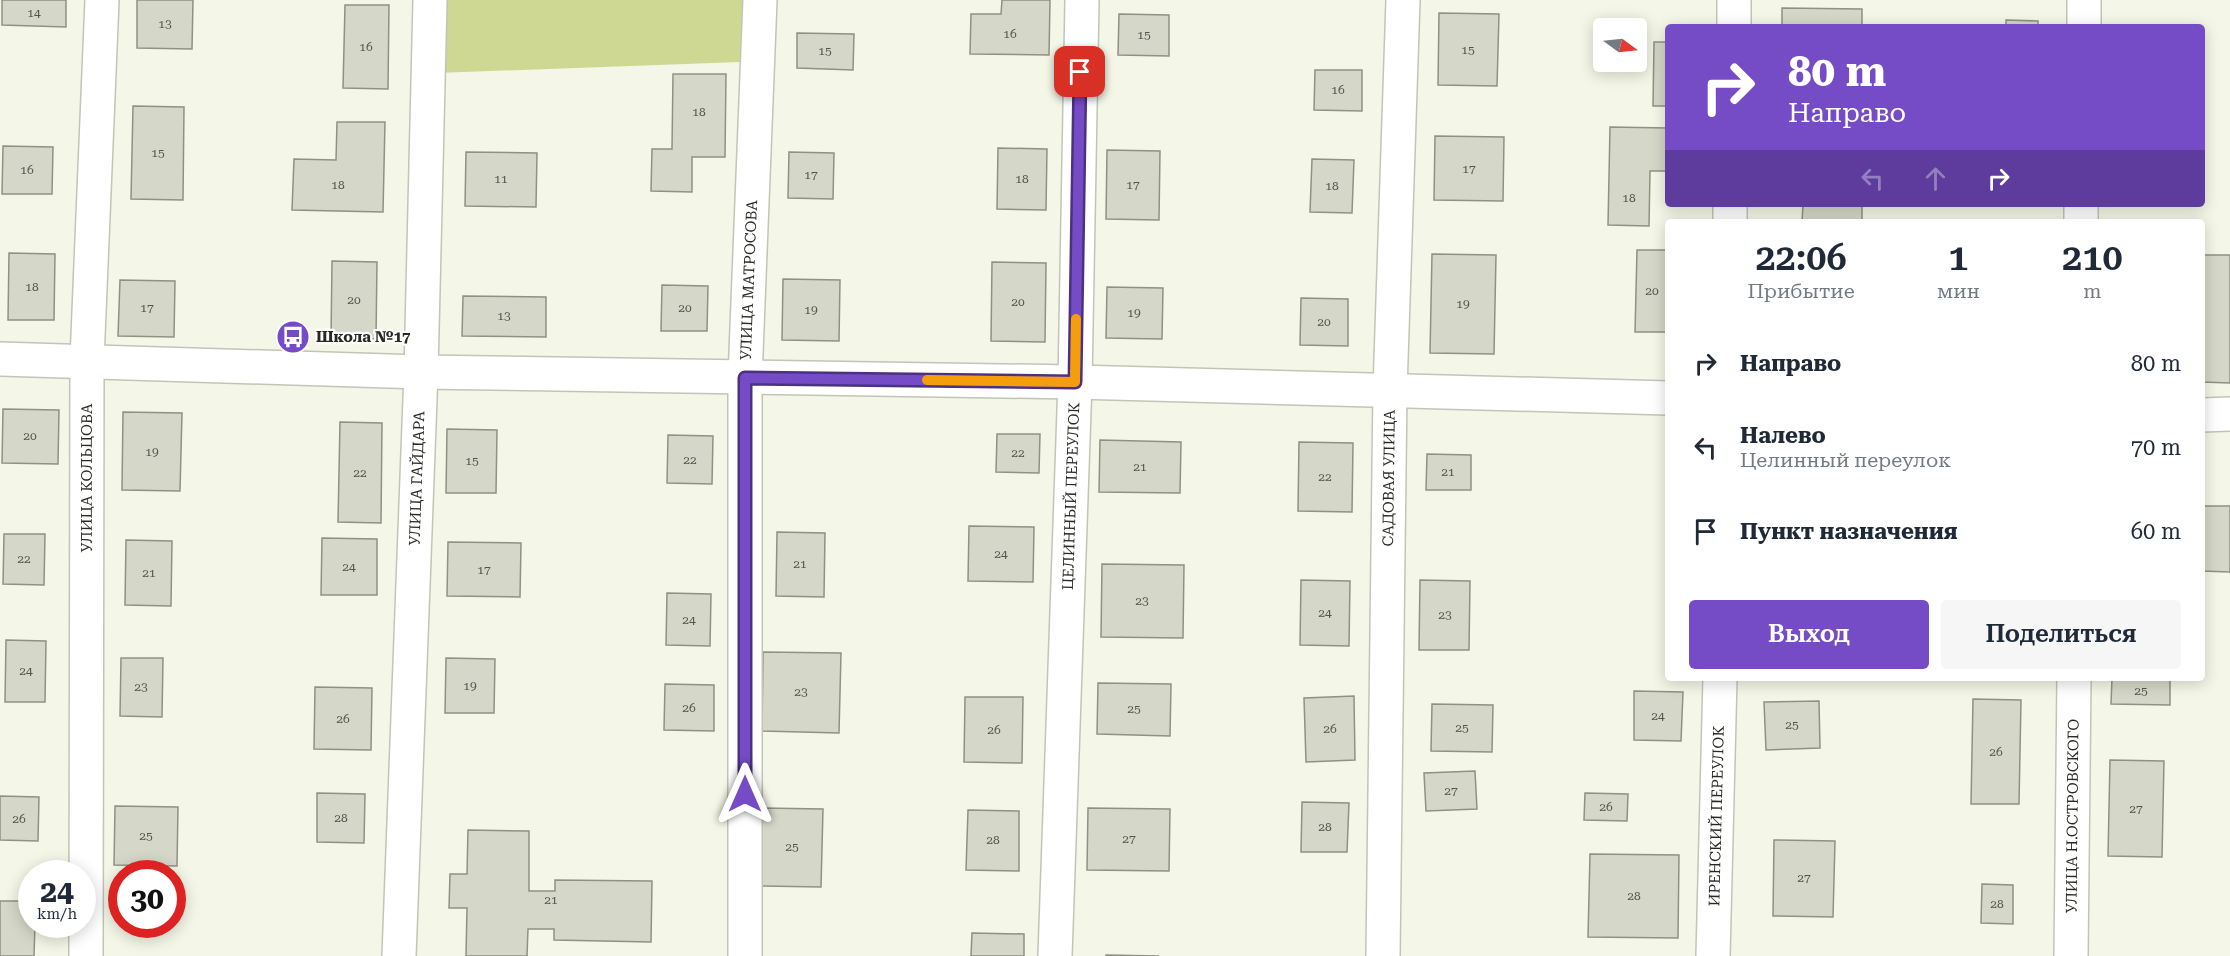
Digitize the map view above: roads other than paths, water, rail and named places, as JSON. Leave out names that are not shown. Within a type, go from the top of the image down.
[{"type":"street","name":"УЛИЦА КОЛЬЦОВА","points":[[86,956],[87,360],[102,0]]},
{"type":"street","name":"УЛИЦА ГАЙДАРА","points":[[399,956],[421,372],[430,0]]},
{"type":"street","name":"УЛИЦА МАТРОСОВА","points":[[745,956],[745,378],[760,0]]},
{"type":"street","name":"ЦЕЛИННЫЙ ПЕРЕУЛОК","points":[[1055,956],[1075,382],[1082,0]]},
{"type":"street","name":"САДОВАЯ УЛИЦА","points":[[1383,956],[1390,390],[1403,0]]},
{"type":"street","points":[[1734,0],[1734,24]]},
{"type":"street","points":[[2084,0],[2084,24]]},
{"type":"street","points":[[0,358],[421,372],[1075,382],[1665,398]]},
{"type":"street","points":[[2205,415],[2230,414]]},
{"type":"street","name":"ИРЕНСКИЙ ПЕРЕУЛОК","points":[[1713,956],[1719,681]]},
{"type":"street","name":"УЛИЦА Н.ОСТРОВСКОГО","points":[[2071,956],[2074,681]]},
{"type":"place","name":"Школа №17","points":[[293,337]]}]
